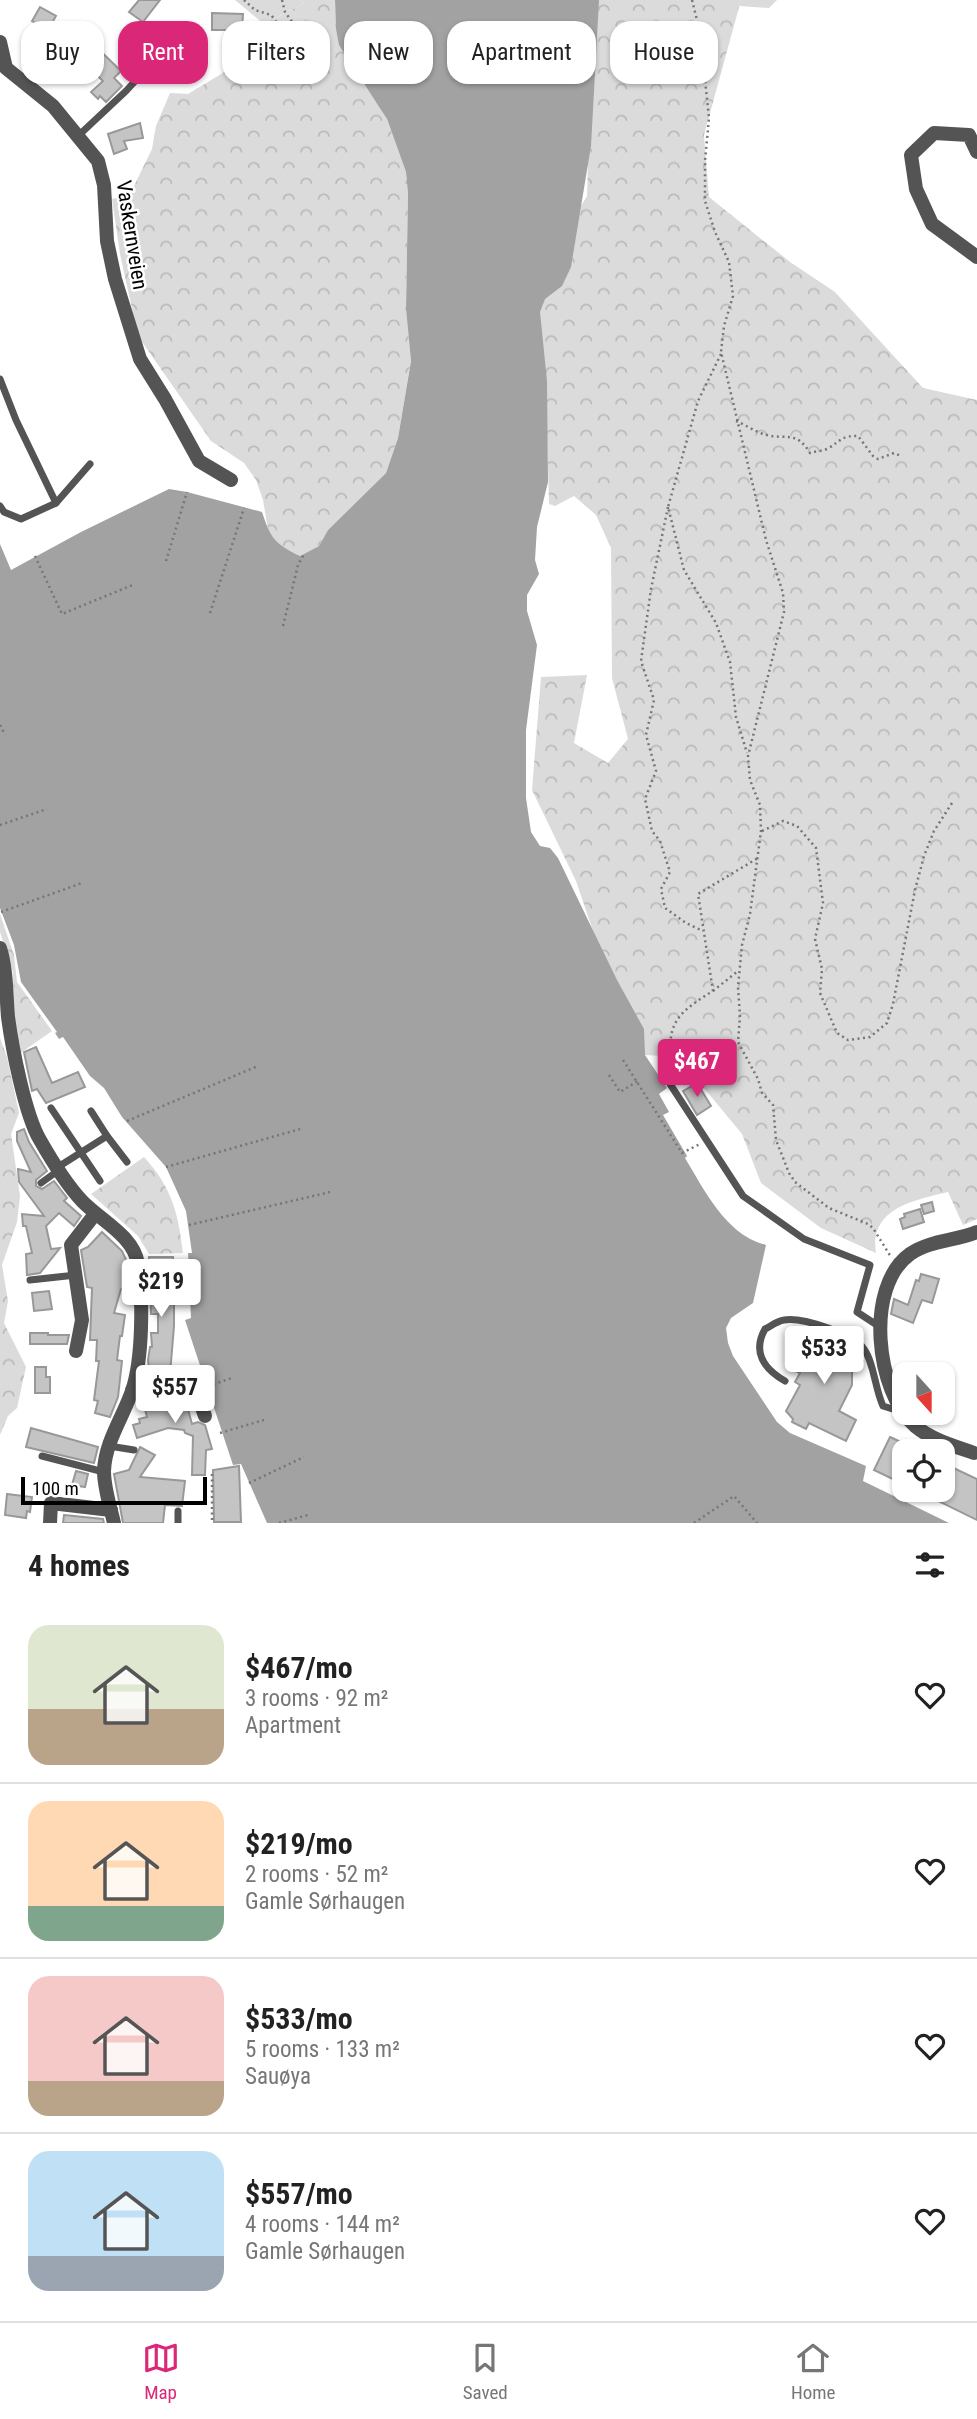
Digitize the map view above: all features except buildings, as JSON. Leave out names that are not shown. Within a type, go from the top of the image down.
[{"type":"street","name":"Vaskernveien","points":[[0,42],[6,68],[53,106],[98,161],[104,185],[107,241],[115,279],[140,359],[165,398],[199,461],[231,480]]},
{"type":"street","points":[[977,152],[969,135],[934,133],[911,155],[916,190],[932,224],[977,257]]},
{"type":"street","points":[[0,948],[4,962],[12,1041],[30,1117],[39,1139],[68,1184],[95,1214],[129,1243],[138,1260],[138,1368],[107,1459],[112,1517],[51,1503],[50,1523]]},
{"type":"street","points":[[76,1351],[82,1320],[71,1245],[95,1214]]},
{"type":"street","points":[[892,1390],[886,1373],[880,1327],[891,1276],[911,1254],[925,1247],[977,1232]]},
{"type":"street","points":[[132,1390],[192,1380],[205,1416]]},
{"type":"street","points":[[914,1425],[930,1437],[976,1451]]},
{"type":"lane","points":[[78,136],[132,84]]},
{"type":"lane","points":[[0,379],[20,431],[56,503]]},
{"type":"lane","points":[[0,506],[4,512],[21,519],[56,503],[90,464]]},
{"type":"lane","points":[[670,1084],[743,1196],[804,1239],[870,1265],[856,1312],[880,1327]]},
{"type":"lane","points":[[51,1108],[100,1181]]},
{"type":"lane","points":[[91,1111],[127,1163]]},
{"type":"lane","points":[[41,1183],[107,1136]]},
{"type":"lane","points":[[30,1280],[76,1275]]},
{"type":"lane","points":[[785,1381],[768,1369],[759,1348],[765,1329],[783,1320],[795,1320],[839,1332],[860,1344],[867,1355],[877,1394],[883,1406],[892,1409]]},
{"type":"lane","points":[[42,1456],[107,1459],[134,1450]]},
{"type":"lane","points":[[178,1511],[178,1523]]},
{"type":"path","points":[[244,0],[256,10],[271,15],[276,21]]},
{"type":"path","points":[[282,0],[285,12],[291,21]]},
{"type":"path","points":[[692,0],[700,32],[709,118],[705,201],[729,262],[733,296],[724,326],[721,352],[698,401],[668,508],[652,589],[642,661],[654,700],[646,735],[656,771],[645,799],[652,831],[660,841],[670,872],[661,889],[665,908],[685,923],[703,931]]},
{"type":"path","points":[[721,352],[736,421],[784,603],[748,757]]},
{"type":"path","points":[[736,421],[767,435],[786,435],[804,443],[810,453],[828,449],[835,441],[848,436],[858,436],[878,459],[894,453],[901,456]]},
{"type":"path","points":[[166,561],[187,492]]},
{"type":"path","points":[[210,613],[244,508]]},
{"type":"path","points":[[668,508],[684,570],[716,622],[730,662],[736,717],[748,757],[750,780],[760,805],[758,858],[739,971],[738,1042],[758,1079],[762,1093],[773,1105],[776,1140],[789,1173],[803,1189],[829,1208],[868,1223],[883,1247],[899,1265]]},
{"type":"path","points":[[283,626],[298,565],[304,554]]},
{"type":"path","points":[[35,556],[62,614],[135,584]]},
{"type":"path","points":[[0,725],[5,735]]},
{"type":"path","points":[[761,831],[783,821],[797,826],[816,848],[823,903],[815,939],[822,969],[820,993],[837,1033],[848,1040],[870,1037],[887,1023],[924,856],[934,831],[952,803]]},
{"type":"path","points":[[0,825],[47,809]]},
{"type":"path","points":[[713,991],[698,894],[758,858]]},
{"type":"path","points":[[1,912],[82,883]]},
{"type":"path","points":[[670,1084],[669,1037],[676,1020],[684,1010],[739,971]]},
{"type":"path","points":[[623,1060],[682,1153],[707,1141]]},
{"type":"path","points":[[127,1121],[258,1066]]},
{"type":"path","points":[[609,1075],[620,1092],[638,1080]]},
{"type":"path","points":[[166,1167],[300,1129]]},
{"type":"path","points":[[189,1225],[330,1192]]},
{"type":"path","points":[[205,1387],[232,1378]]},
{"type":"path","points":[[220,1433],[264,1420]]},
{"type":"path","points":[[250,1483],[304,1457]]},
{"type":"path","points":[[212,1474],[212,1523]]},
{"type":"path","points":[[694,1523],[734,1496],[757,1523]]},
{"type":"path","points":[[279,1523],[308,1515]]},
{"type":"green space","points":[[235,0],[301,0],[304,3],[270,21],[260,21]]},
{"type":"green space","points":[[301,0],[335,0],[336,29],[344,52],[344,84],[364,84],[376,100],[387,119],[406,172],[406,309],[411,360],[398,438],[386,473],[328,530],[319,546],[300,556],[275,543],[269,535],[263,500],[256,480],[244,463],[211,441],[138,336],[120,254],[112,199],[132,190],[152,149],[156,126],[170,93],[188,94],[222,73],[222,84],[330,84],[330,21],[270,21],[304,3]]},
{"type":"green space","points":[[595,0],[741,0],[718,84],[718,21],[610,21],[610,84],[718,84],[704,135],[709,197],[790,262],[835,292],[923,388],[977,400],[977,1219],[963,1225],[948,1192],[909,1203],[887,1216],[880,1226],[876,1238],[876,1253],[821,1228],[761,1183],[742,1134],[694,1076],[662,1056],[645,1055],[593,931],[576,881],[532,790],[541,677],[587,675],[574,743],[608,763],[628,739],[612,678],[611,548],[596,515],[574,496],[555,506],[549,504],[545,362],[517,312],[587,196],[591,84],[596,84],[596,21],[593,21]]},
{"type":"green space","points":[[741,0],[777,0],[769,8],[739,6]]},
{"type":"green space","points":[[0,914],[14,955],[17,982],[52,1031],[19,1054],[14,1015],[13,972],[0,932]]},
{"type":"green space","points":[[0,1038],[7,1057],[19,1113],[11,1134],[20,1196],[17,1222],[2,1265],[8,1301],[4,1323],[26,1367],[17,1408],[8,1416],[0,1435]]},
{"type":"green space","points":[[144,1157],[161,1179],[172,1201],[183,1253],[149,1254],[138,1236],[91,1194]]},
{"type":"shaded area","points":[[335,0],[599,0],[596,55],[596,21],[447,21],[447,84],[594,84],[591,146],[571,267],[562,286],[545,299],[540,312],[547,381],[548,482],[537,527],[535,560],[539,574],[527,595],[527,611],[537,645],[526,730],[526,798],[531,832],[540,846],[550,848],[558,858],[617,980],[644,1029],[645,1055],[667,1088],[659,1094],[669,1112],[663,1115],[687,1156],[685,1158],[728,1222],[752,1240],[766,1245],[753,1303],[731,1318],[726,1328],[733,1356],[777,1422],[790,1433],[866,1466],[863,1481],[892,1495],[892,1502],[906,1502],[949,1523],[267,1523],[241,1464],[233,1465],[185,1320],[191,1318],[188,1253],[192,1253],[186,1211],[166,1167],[122,1117],[104,1088],[90,1076],[63,1037],[59,1039],[55,1033],[57,1032],[21,982],[14,945],[0,908],[0,544],[11,570],[169,489],[262,512],[275,539],[300,556],[319,546],[328,530],[386,473],[398,438],[411,361],[406,309],[406,172],[387,119],[364,84],[433,84],[433,21],[344,21],[344,53],[339,45]]}]
